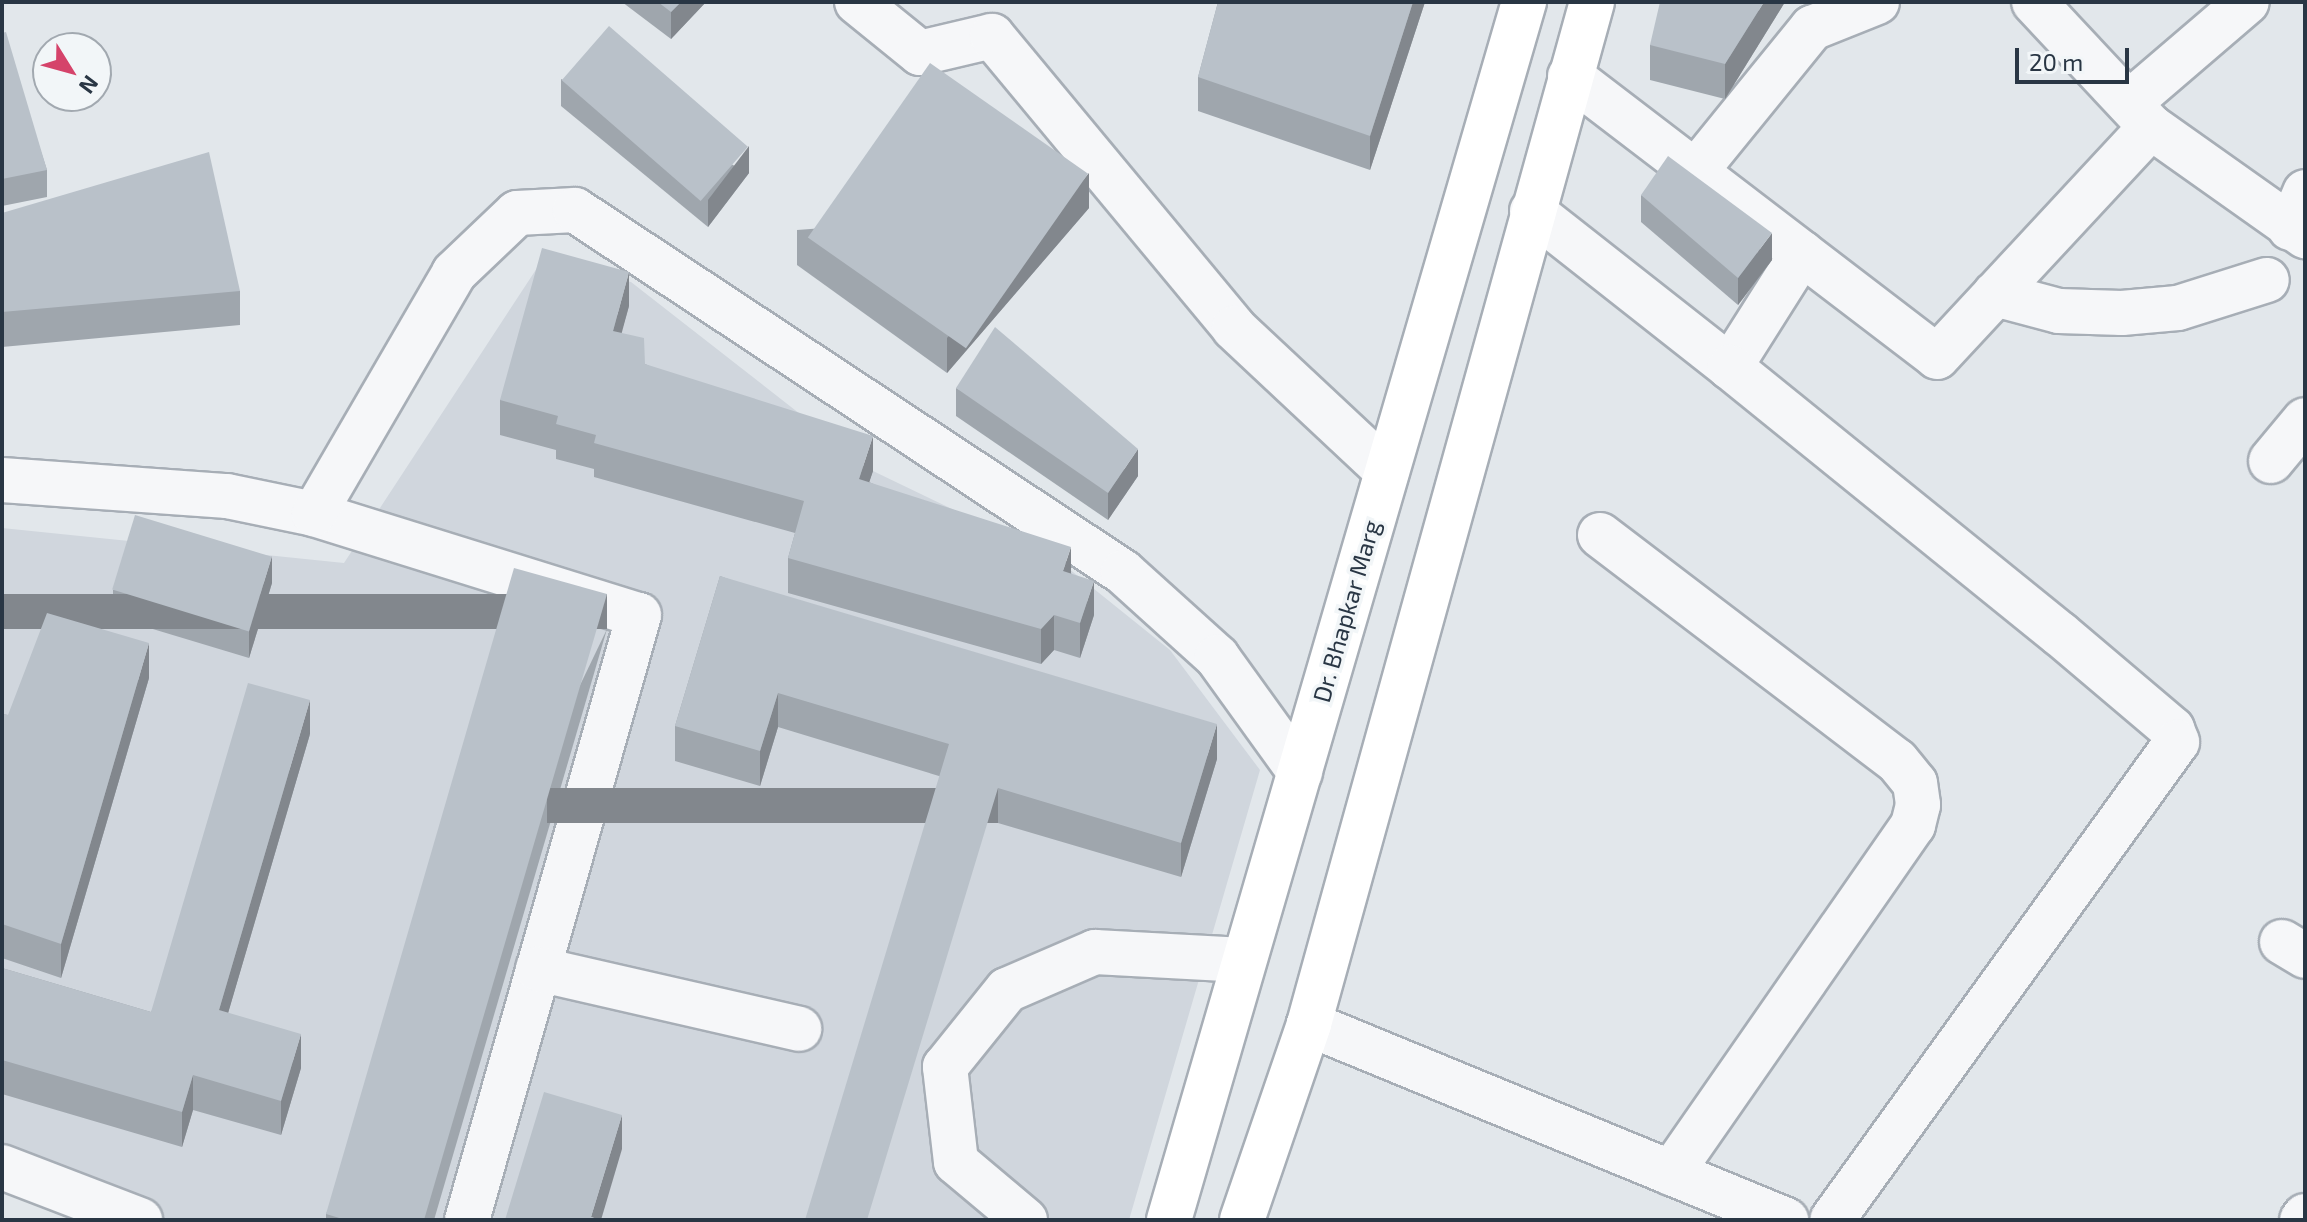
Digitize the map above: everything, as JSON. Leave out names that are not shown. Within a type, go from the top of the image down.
[{"type":"main road","name":"Dr. Bhapkar Marg","points":[[1169,1220],[1524,2]]},
{"type":"main road","points":[[1242,1220],[1309,1024],[1592,2]]},
{"type":"street","points":[[857,2],[920,53],[992,36],[1234,328],[1387,471]]},
{"type":"street","points":[[1695,172],[1812,28],[1877,2]]},
{"type":"street","points":[[2034,2],[2140,115],[2300,219]]},
{"type":"street","points":[[1570,76],[1937,357],[1995,294],[2140,115],[2247,2]]},
{"type":"street","points":[[314,514],[454,273],[517,213],[575,210],[1123,572],[1217,657],[1300,772]]},
{"type":"street","points":[[1532,211],[1730,367],[2082,653],[2172,729],[2177,742],[1832,1220]]},
{"type":"street","points":[[1730,367],[1802,253]]},
{"type":"street","points":[[1995,294],[2059,311],[2122,313],[2178,308],[2267,280]]},
{"type":"street","points":[[2271,461],[2305,420]]},
{"type":"street","points":[[2,480],[227,496],[314,514],[639,615],[467,1220]]},
{"type":"street","points":[[1600,535],[1897,761],[1915,783],[1918,805],[1913,825],[1671,1173]]},
{"type":"street","points":[[1025,1220],[956,1162],[945,1067],[1007,990],[1095,952],[1244,960]]},
{"type":"street","points":[[538,969],[799,1029]]},
{"type":"street","points":[[1309,1024],[1786,1220]]},
{"type":"street","points":[[2,1167],[140,1220]]},
{"type":"shaded area","points":[[539,265],[631,282],[873,471],[1058,560],[1170,650],[1260,770],[1129,1220],[72,1220],[2,1163],[2,528],[344,563]]},
{"type":"building","points":[[658,2],[681,2],[671,12]]},
{"type":"building","points":[[1218,2],[1413,2],[1370,136],[1198,77]]},
{"type":"building","points":[[1660,2],[1764,2],[1725,64],[1650,45]]},
{"type":"building","points":[[609,26],[748,147],[701,201],[562,80]]},
{"type":"building","points":[[6,32],[47,170],[2,179],[2,33]]},
{"type":"building","points":[[930,63],[1088,174],[966,348],[808,237]]},
{"type":"building","points":[[209,152],[240,291],[2,312],[2,213]]},
{"type":"building","points":[[1668,156],[1772,233],[1738,278],[1641,195]]},
{"type":"building","points":[[542,248],[629,272],[613,331],[644,338],[645,364],[873,436],[859,479],[1071,547],[1063,571],[1094,581],[1080,623],[1054,615],[1041,629],[788,558],[804,501],[594,443],[596,435],[556,424],[558,416],[500,400]]},
{"type":"building","points":[[995,327],[1138,449],[1108,493],[956,388]]},
{"type":"building","points":[[135,515],[272,557],[249,631],[112,590]]},
{"type":"building","points":[[514,568],[607,594],[424,1220],[346,1220],[326,1214]]},
{"type":"building","points":[[720,576],[1217,724],[1181,843],[998,788],[867,1220],[805,1220],[949,744],[778,693],[760,751],[675,726]]},
{"type":"building","points":[[47,613],[149,643],[61,944],[2,924],[2,714],[8,715]]},
{"type":"building","points":[[248,683],[310,700],[219,1010],[301,1034],[281,1101],[193,1075],[182,1112],[2,1060],[2,968],[151,1012]]},
{"type":"building","points":[[544,1092],[622,1115],[591,1217],[600,1220],[505,1220]]}]
